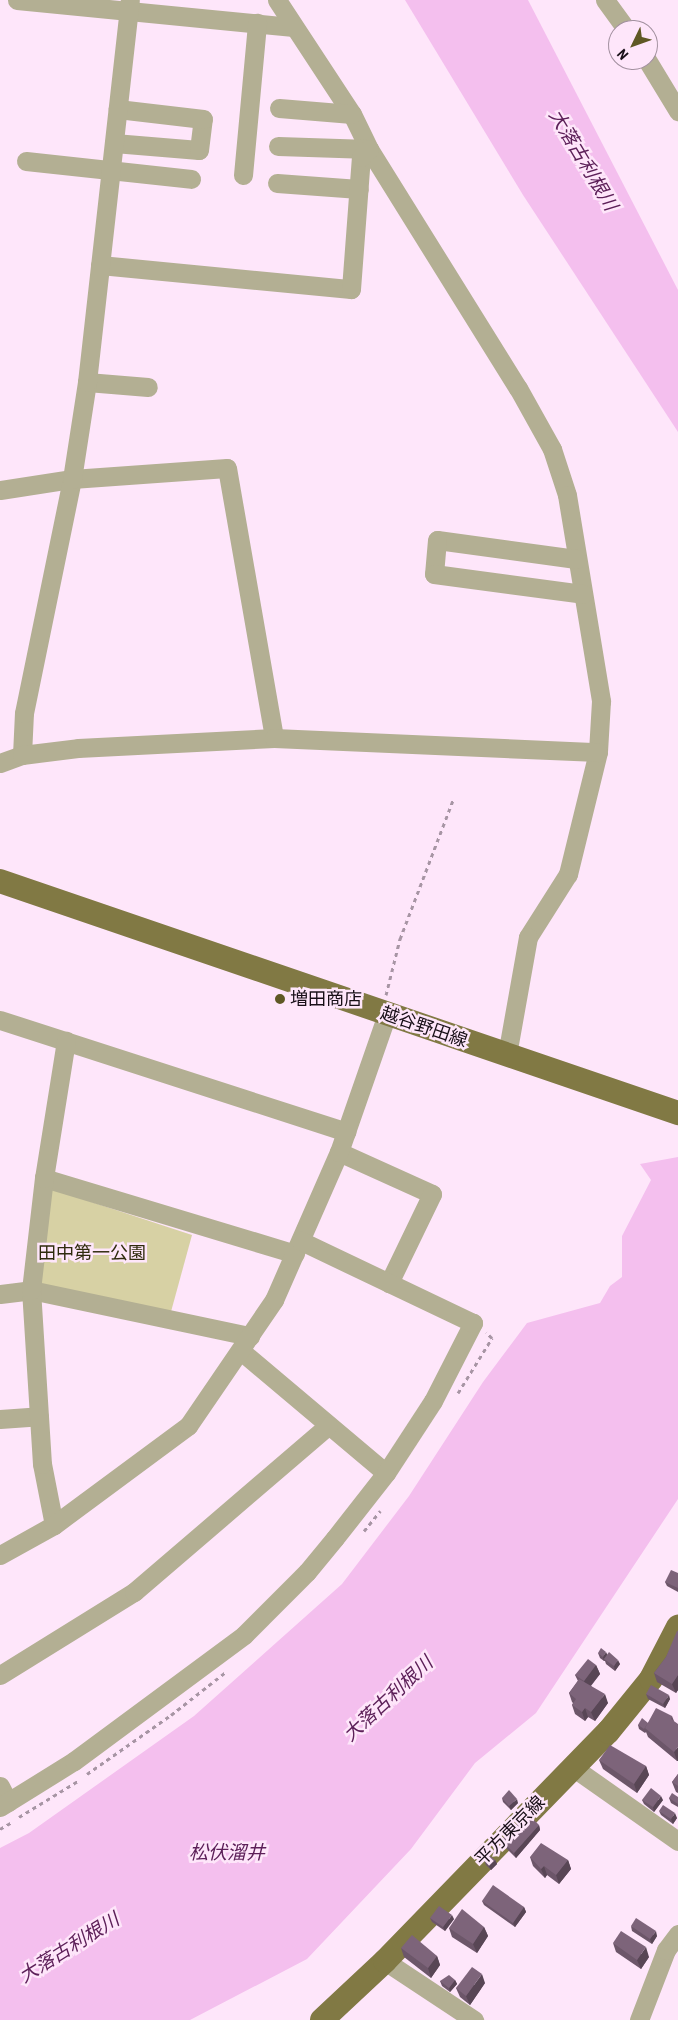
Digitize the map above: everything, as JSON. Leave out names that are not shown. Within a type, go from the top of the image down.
[{"type":"main road","name":"越谷野田線","points":[[0,881],[384,1014],[678,1113]]},
{"type":"main road","name":"平方東京線","points":[[322,2020],[385,1961],[574,1768],[651,1679],[678,1627]]},
{"type":"street","points":[[16,0],[130,6],[257,24],[294,27]]},
{"type":"street","points":[[277,0],[352,114],[369,149],[518,388],[552,449],[568,494],[576,559],[602,702],[598,752],[568,874],[528,937],[507,1055]]},
{"type":"street","points":[[605,0],[620,20]]},
{"type":"street","points":[[22,755],[24,713],[72,479],[87,382],[130,6]]},
{"type":"street","points":[[243,174],[257,24]]},
{"type":"street","points":[[653,70],[678,111]]},
{"type":"street","points":[[278,108],[352,114]]},
{"type":"street","points":[[114,143],[199,150],[203,119],[118,109]]},
{"type":"street","points":[[278,146],[369,149]]},
{"type":"street","points":[[100,265],[351,289],[361,157],[369,149]]},
{"type":"street","points":[[26,161],[191,179]]},
{"type":"street","points":[[277,183],[359,189]]},
{"type":"street","points":[[87,382],[148,387]]},
{"type":"street","points":[[0,490],[72,479],[227,468],[274,738]]},
{"type":"street","points":[[576,559],[437,540],[434,574],[583,594]]},
{"type":"street","points":[[0,762],[22,755],[137,743],[274,738],[598,752]]},
{"type":"street","points":[[0,1555],[54,1525],[188,1426],[274,1300],[339,1152],[384,1014]]},
{"type":"street","points":[[0,1020],[346,1132]]},
{"type":"street","points":[[54,1525],[42,1464],[31,1290],[44,1178],[66,1041]]},
{"type":"street","points":[[339,1152],[432,1194],[389,1283]]},
{"type":"street","points":[[3,1799],[74,1761],[244,1635],[307,1572],[386,1473],[433,1401],[473,1323],[389,1283],[298,1248],[44,1178]]},
{"type":"street","points":[[0,1294],[31,1290],[246,1343],[328,1426],[386,1473]]},
{"type":"street","points":[[0,1419],[38,1416]]},
{"type":"street","points":[[0,1676],[134,1592],[328,1426]]},
{"type":"street","points":[[574,1768],[678,1841]]},
{"type":"street","points":[[639,2020],[666,1950],[678,1934]]},
{"type":"street","points":[[385,1961],[474,2020]]},
{"type":"path","points":[[384,1014],[400,940],[453,800]]},
{"type":"green space","name":"田中第一公園","points":[[52,1189],[192,1235],[169,1319],[36,1291]]},
{"type":"water","name":"大落古利根川","points":[[405,0],[528,0],[678,290],[678,432],[523,195]]},
{"type":"water","name":"松伏溜井","points":[[678,1157],[678,1499],[536,1713],[475,1763],[411,1849],[307,1959],[190,2020],[0,2020],[0,1848],[29,1833],[194,1716],[342,1584],[409,1496],[483,1382],[527,1323],[600,1303],[610,1286],[622,1277],[622,1236],[651,1180],[640,1164]]},
{"type":"building","points":[[671,1570],[678,1573],[678,1588],[665,1582]]},
{"type":"building","points":[[677,1631],[678,1675],[672,1684],[654,1673],[666,1657]]},
{"type":"building","points":[[601,1648],[606,1652],[603,1657],[598,1653]]},
{"type":"building","points":[[609,1652],[618,1660],[614,1666],[604,1659]]},
{"type":"building","points":[[588,1659],[596,1665],[584,1681],[575,1675]]},
{"type":"building","points":[[579,1679],[605,1694],[591,1712],[585,1708],[582,1712],[572,1705],[576,1699],[569,1693]]},
{"type":"building","points":[[651,1685],[669,1695],[663,1704],[646,1694]]},
{"type":"building","points":[[656,1708],[672,1716],[671,1719],[678,1724],[678,1747],[674,1752],[645,1728]]},
{"type":"building","points":[[642,1718],[648,1723],[644,1729],[638,1725]]},
{"type":"building","points":[[610,1745],[646,1766],[634,1784],[599,1760]]},
{"type":"building","points":[[678,1774],[678,1786],[672,1782]]},
{"type":"building","points":[[651,1788],[661,1796],[653,1807],[642,1800]]},
{"type":"building","points":[[509,1790],[517,1799],[509,1806],[502,1798]]},
{"type":"building","points":[[672,1793],[678,1797],[678,1804],[669,1798]]},
{"type":"building","points":[[663,1805],[675,1813],[671,1819],[659,1811]]},
{"type":"building","points":[[528,1814],[539,1825],[514,1853],[501,1840]]},
{"type":"building","points":[[541,1843],[568,1860],[556,1875],[544,1866],[541,1869],[530,1857]]},
{"type":"building","points":[[489,1855],[495,1860],[489,1866],[484,1860]]},
{"type":"building","points":[[493,1885],[524,1907],[513,1923],[482,1901]]},
{"type":"building","points":[[439,1906],[452,1915],[443,1927],[430,1918]]},
{"type":"building","points":[[462,1909],[484,1927],[473,1944],[449,1928]]},
{"type":"building","points":[[636,1918],[656,1931],[650,1939],[631,1926]]},
{"type":"building","points":[[621,1931],[646,1947],[637,1960],[613,1943]]},
{"type":"building","points":[[412,1935],[437,1956],[428,1968],[401,1948]]},
{"type":"building","points":[[472,1967],[482,1974],[466,1996],[456,1988]]},
{"type":"building","points":[[449,1975],[455,1980],[449,1988],[440,1981]]},
{"type":"place","name":"増田商店","points":[[280,999]]}]
